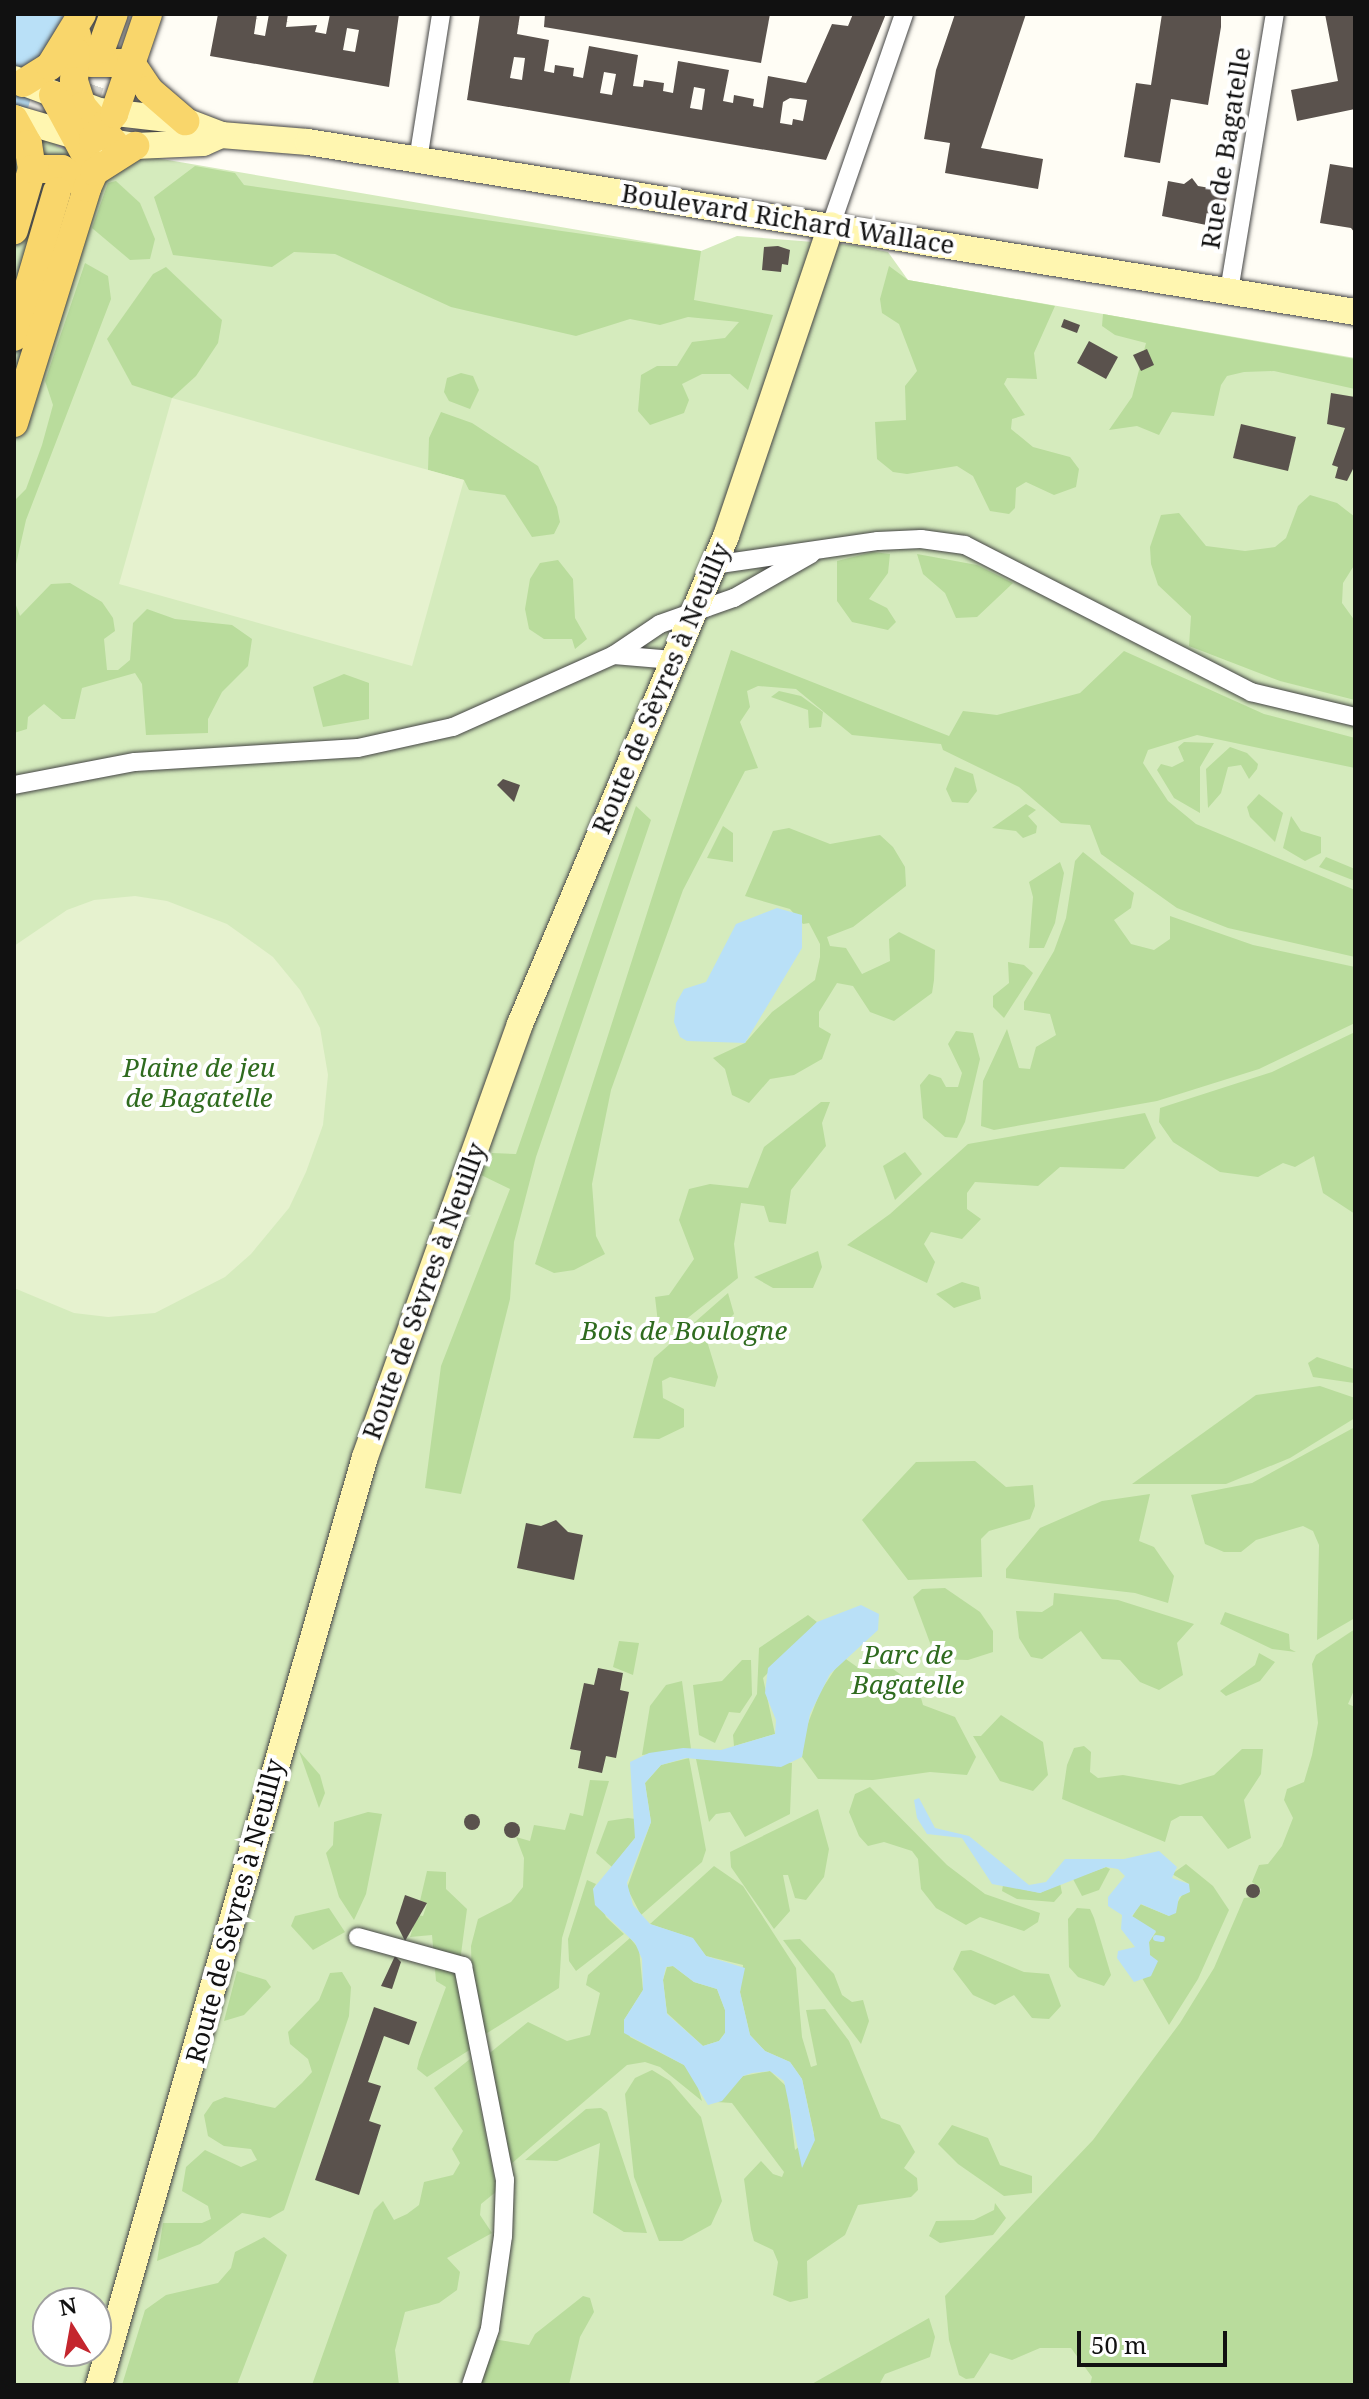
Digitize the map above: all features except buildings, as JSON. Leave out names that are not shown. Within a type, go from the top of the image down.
[{"type":"main road","points":[[110,132],[35,83],[84,35],[114,14]]},
{"type":"main road","points":[[14,423],[90,180],[110,132],[148,14]]},
{"type":"main road","points":[[84,35],[97,66],[131,63]]},
{"type":"main road","points":[[84,35],[74,81],[82,106],[110,132]]},
{"type":"main road","points":[[131,63],[149,90],[185,121]]},
{"type":"main road","points":[[90,180],[110,132]]},
{"type":"main road","points":[[23,135],[62,169],[90,180]]},
{"type":"main road","points":[[14,230],[23,135]]},
{"type":"main road","points":[[14,337],[57,191]]},
{"type":"street","points":[[418,160],[441,14]]},
{"type":"street","points":[[831,225],[904,14]]},
{"type":"street","name":"Rue de Bagatelle","points":[[1229,291],[1275,14]]},
{"type":"street","points":[[35,83],[82,106]]},
{"type":"street","name":"Boulevard Richard Wallace","points":[[110,132],[185,121],[221,135],[418,160],[1355,312]]},
{"type":"street","points":[[23,135],[110,132]]},
{"type":"street","name":"Boulevard Richard Wallace","points":[[110,132],[203,143],[221,135]]},
{"type":"street","name":"Route de Sèvres à Neuilly","points":[[99,2385],[365,1457],[520,1024],[713,565],[774,405],[831,225]]},
{"type":"street","points":[[713,565],[811,554],[878,541],[965,545],[1251,692],[1355,717]]},
{"type":"street","points":[[14,785],[135,762],[358,748],[453,727],[614,655],[660,624],[734,598],[811,554]]},
{"type":"street","points":[[614,655],[673,660]]},
{"type":"street","points":[[358,1937],[463,1966],[505,2180],[503,2236],[490,2329],[471,2385]]},
{"type":"green space","name":"Bois de Boulogne","points":[[21,135],[701,251],[737,236],[853,245],[888,252],[908,280],[1355,358],[1355,2385],[14,2385],[14,162]]},
{"type":"green space","points":[[195,166],[235,173],[244,185],[701,251],[694,300],[773,315],[748,390],[730,374],[702,374],[682,384],[689,400],[684,413],[650,425],[638,411],[641,375],[657,366],[677,366],[692,342],[725,338],[739,322],[688,317],[660,325],[630,319],[576,336],[451,307],[335,254],[294,252],[272,267],[173,255],[154,197]]},
{"type":"green space","points":[[116,181],[140,203],[155,239],[150,259],[130,260],[92,228],[108,183]]},
{"type":"green space","points":[[85,263],[108,276],[111,299],[26,520],[14,573],[14,501],[26,489],[42,445],[53,405],[45,381]]},
{"type":"green space","points":[[889,266],[908,280],[1055,306],[1034,353],[1037,379],[1007,378],[1004,384],[1025,415],[1012,419],[1011,429],[1033,447],[1070,457],[1079,469],[1076,487],[1054,495],[1026,482],[1016,488],[1015,508],[1009,514],[990,511],[973,476],[957,466],[907,474],[893,472],[877,459],[875,422],[906,420],[905,386],[917,371],[899,324],[882,313],[880,299]]},
{"type":"green space","points":[[166,267],[222,320],[218,343],[196,376],[172,398],[132,385],[107,339],[153,274]]},
{"type":"green space","points":[[1103,314],[1355,359],[1355,389],[1274,371],[1244,372],[1227,376],[1221,385],[1214,416],[1172,412],[1159,435],[1137,426],[1109,430],[1132,397],[1146,343],[1115,335],[1102,326]]},
{"type":"green space","points":[[461,373],[473,376],[479,390],[470,409],[449,401],[444,392],[447,378]]},
{"type":"green space","points":[[172,398],[464,480],[412,666],[119,584]]},
{"type":"green space","points":[[441,412],[472,423],[538,466],[557,507],[560,522],[554,534],[532,537],[505,495],[469,490],[464,480],[428,470],[429,438]]},
{"type":"green space","points":[[1310,495],[1337,503],[1355,517],[1355,564],[1343,583],[1342,603],[1355,621],[1355,700],[1280,681],[1189,646],[1191,616],[1158,585],[1151,564],[1150,547],[1161,515],[1179,513],[1206,546],[1245,551],[1275,547],[1286,538],[1298,506]]},
{"type":"green space","points":[[873,552],[890,554],[888,573],[869,599],[887,608],[896,622],[888,630],[852,622],[837,601],[837,561]]},
{"type":"green space","points":[[917,554],[977,565],[1013,583],[977,617],[956,618],[945,593],[923,574]]},
{"type":"green space","points":[[558,560],[573,579],[575,618],[587,639],[575,649],[572,639],[544,639],[529,629],[525,609],[530,579],[540,563]]},
{"type":"green space","points":[[70,583],[102,602],[113,618],[115,631],[104,639],[107,670],[118,670],[130,660],[133,623],[147,609],[175,619],[232,625],[252,639],[248,666],[222,692],[208,719],[208,733],[146,735],[142,684],[135,673],[82,688],[75,719],[62,719],[44,704],[28,717],[27,729],[14,733],[14,600],[20,616],[51,584]]},
{"type":"green space","points":[[731,650],[949,736],[963,711],[997,715],[1080,693],[1124,651],[1264,714],[1355,738],[1355,768],[1197,735],[1148,750],[1143,763],[1168,801],[1196,824],[1355,890],[1355,957],[1228,928],[1177,908],[1101,854],[1090,825],[1061,823],[1019,787],[943,750],[941,744],[852,735],[796,689],[758,686],[747,691],[750,707],[740,722],[758,768],[745,771],[683,890],[611,1090],[592,1184],[596,1236],[605,1254],[574,1270],[554,1273],[535,1264]]},
{"type":"green space","points":[[344,674],[369,683],[369,719],[323,727],[313,687]]},
{"type":"green space","points":[[779,691],[801,696],[823,712],[821,727],[809,728],[808,710],[771,697]]},
{"type":"green space","points":[[1184,742],[1214,743],[1200,767],[1200,813],[1174,798],[1157,770],[1161,764],[1172,767],[1184,761],[1178,747]]},
{"type":"green space","points":[[1230,747],[1247,753],[1258,764],[1257,769],[1249,779],[1241,765],[1228,767],[1221,793],[1208,808],[1206,769]]},
{"type":"green space","points":[[955,767],[973,774],[977,791],[968,803],[952,802],[946,789]]},
{"type":"green space","points":[[1259,794],[1283,813],[1275,842],[1250,817],[1247,807]]},
{"type":"green space","points":[[1026,804],[1036,810],[1028,816],[1037,826],[1036,833],[1023,838],[1016,831],[992,828]]},
{"type":"green space","points":[[636,806],[651,820],[536,1157],[514,1242],[510,1299],[461,1494],[425,1488],[441,1366],[510,1189],[481,1175],[492,1153],[516,1154]]},
{"type":"green space","points":[[1291,816],[1301,831],[1321,837],[1321,853],[1305,861],[1283,848]]},
{"type":"green space","points":[[723,826],[733,833],[733,862],[707,858]]},
{"type":"green space","points":[[789,828],[830,844],[880,835],[893,847],[905,867],[906,886],[853,927],[827,937],[830,946],[846,948],[862,974],[890,961],[889,939],[899,932],[935,950],[934,980],[932,993],[894,1021],[870,1012],[853,986],[837,983],[819,1012],[819,1027],[831,1034],[822,1059],[794,1075],[770,1079],[749,1103],[732,1095],[725,1069],[713,1058],[745,1043],[772,1012],[815,980],[820,957],[820,944],[809,923],[803,924],[790,909],[745,896],[773,831]]},
{"type":"green space","points":[[1083,852],[1134,893],[1131,908],[1114,920],[1131,944],[1154,950],[1170,939],[1170,916],[1253,945],[1355,967],[1355,1023],[1259,1069],[1157,1101],[994,1130],[981,1126],[983,1081],[1007,1029],[1019,1068],[1030,1069],[1036,1047],[1056,1035],[1050,1014],[1024,1010],[1024,1002],[1054,951],[1066,918],[1075,861]]},
{"type":"green space","points":[[1326,857],[1355,869],[1355,881],[1319,867]]},
{"type":"green space","points":[[1060,862],[1064,873],[1055,923],[1044,948],[1029,948],[1033,897],[1029,882]]},
{"type":"green space","name":"Plaine de jeu de Bagatelle","points":[[135,896],[167,901],[227,924],[273,957],[300,990],[320,1028],[328,1075],[323,1125],[306,1172],[289,1208],[251,1254],[225,1277],[155,1313],[108,1317],[74,1313],[14,1288],[14,946],[67,910],[94,900]]},
{"type":"green space","points":[[1008,962],[1024,965],[1033,973],[1004,1018],[993,1007],[993,996],[1009,983]]},
{"type":"green space","points":[[956,1031],[973,1033],[980,1059],[965,1122],[957,1138],[945,1137],[923,1118],[920,1085],[929,1074],[941,1078],[946,1087],[958,1087],[962,1073],[948,1044]]},
{"type":"green space","points":[[1355,1032],[1355,1214],[1323,1193],[1314,1156],[1295,1167],[1283,1163],[1258,1177],[1220,1172],[1173,1142],[1159,1122],[1160,1108],[1272,1072]]},
{"type":"green space","points":[[821,1102],[830,1102],[822,1123],[826,1146],[791,1190],[786,1224],[769,1222],[764,1206],[741,1203],[734,1244],[738,1278],[660,1340],[655,1297],[669,1295],[694,1259],[679,1220],[689,1189],[710,1184],[748,1188],[764,1147]]},
{"type":"green space","points":[[1145,1113],[1156,1138],[1124,1169],[1060,1167],[1038,1186],[975,1182],[967,1193],[967,1209],[981,1219],[962,1239],[931,1232],[924,1244],[935,1262],[927,1283],[847,1245],[890,1214],[968,1144]]},
{"type":"green space","points":[[905,1152],[922,1174],[895,1200],[883,1166]]},
{"type":"green space","points":[[818,1251],[822,1267],[813,1288],[773,1288],[754,1277]]},
{"type":"green space","points":[[962,1282],[979,1287],[981,1299],[954,1308],[936,1294]]},
{"type":"green space","points":[[728,1293],[734,1314],[707,1341],[718,1377],[715,1387],[670,1377],[662,1381],[663,1398],[684,1409],[684,1427],[659,1439],[633,1438],[654,1358]]},
{"type":"green space","points":[[1317,1357],[1354,1369],[1354,1383],[1313,1377],[1308,1363]]},
{"type":"green space","points":[[1320,1386],[1355,1398],[1355,1418],[1290,1458],[1226,1484],[1132,1484],[1256,1395]]},
{"type":"green space","points":[[1355,1427],[1355,1618],[1317,1640],[1319,1545],[1313,1531],[1303,1526],[1256,1540],[1241,1552],[1224,1552],[1205,1544],[1191,1495],[1252,1483]]},
{"type":"green space","points":[[975,1461],[1006,1487],[1033,1485],[1035,1506],[1030,1519],[989,1531],[981,1539],[982,1577],[908,1580],[862,1520],[916,1462]]},
{"type":"green space","points":[[1150,1494],[1139,1541],[1154,1547],[1174,1576],[1168,1603],[1135,1593],[1006,1578],[1006,1569],[1040,1528],[1102,1501]]},
{"type":"green space","points":[[945,1588],[980,1612],[993,1631],[993,1652],[968,1660],[936,1659],[913,1597],[922,1589]]},
{"type":"green space","points":[[1054,1593],[1118,1600],[1194,1624],[1177,1643],[1183,1675],[1159,1690],[1140,1682],[1120,1660],[1102,1659],[1081,1631],[1042,1659],[1031,1657],[1019,1638],[1016,1611],[1042,1612],[1053,1605]]},
{"type":"green space","points":[[1225,1612],[1289,1634],[1290,1649],[1296,1652],[1272,1649],[1220,1624]]},
{"type":"green space","points":[[808,1615],[817,1622],[763,1678],[775,1734],[734,1746],[733,1735],[757,1694],[759,1648]]},
{"type":"green space","points":[[1355,1629],[1355,1688],[1348,1704],[1355,1707],[1355,2385],[1090,2385],[1092,2377],[1071,2348],[1040,2348],[1012,2360],[990,2353],[974,2378],[966,2379],[959,2375],[949,2340],[945,2296],[1093,2140],[1180,2023],[1214,1968],[1244,1898],[1259,1896],[1261,1889],[1252,1882],[1259,1865],[1268,1864],[1282,1846],[1293,1818],[1284,1800],[1287,1789],[1304,1782],[1312,1755],[1318,1723],[1312,1664],[1316,1655]]},
{"type":"green space","points":[[619,1641],[639,1643],[633,1675],[613,1667]]},
{"type":"green space","points":[[1259,1653],[1275,1662],[1260,1681],[1226,1696],[1220,1691],[1255,1665]]},
{"type":"green space","points":[[843,1657],[860,1669],[893,1669],[918,1687],[923,1705],[955,1717],[976,1757],[967,1775],[930,1772],[873,1780],[818,1779],[802,1757],[805,1731],[820,1692]]},
{"type":"green space","points":[[742,1660],[751,1660],[752,1695],[740,1713],[729,1712],[715,1743],[699,1735],[693,1685],[722,1681]]},
{"type":"green space","points":[[682,1681],[691,1749],[642,1755],[650,1706],[666,1685]]},
{"type":"green space","points":[[1001,1715],[1043,1742],[1048,1775],[1033,1791],[1000,1781],[973,1736],[981,1736]]},
{"type":"green space","points":[[1084,1746],[1091,1752],[1090,1772],[1098,1778],[1123,1775],[1180,1785],[1214,1775],[1242,1749],[1263,1749],[1261,1774],[1244,1800],[1251,1838],[1228,1849],[1202,1816],[1180,1816],[1171,1821],[1165,1842],[1062,1799],[1067,1765],[1074,1748]]},
{"type":"green space","points":[[299,1751],[320,1775],[325,1793],[319,1808]]},
{"type":"green space","points":[[689,1758],[706,1850],[702,1862],[641,1915],[627,1888],[651,1822],[645,1783],[661,1765]]},
{"type":"green space","points":[[696,1759],[792,1763],[790,1814],[745,1837],[730,1812],[716,1814],[709,1822]]},
{"type":"green space","points":[[590,1780],[609,1781],[562,1938],[559,1988],[484,2035],[472,1982],[471,1946],[478,1919],[511,1902],[523,1887],[524,1858],[516,1837],[530,1841],[534,1825],[565,1830],[570,1813],[583,1816]]},
{"type":"green space","points":[[870,1787],[947,1865],[985,1894],[1040,1913],[1038,1922],[1024,1931],[980,1917],[966,1925],[936,1908],[921,1889],[918,1859],[912,1851],[884,1842],[868,1846],[859,1836],[849,1812],[855,1794]]},
{"type":"green space","points":[[818,1809],[829,1849],[824,1877],[806,1900],[795,1898],[788,1875],[783,1875],[790,1911],[774,1929],[731,1867],[730,1852]]},
{"type":"green space","points":[[368,1812],[382,1814],[366,1894],[354,1920],[339,1897],[326,1853],[333,1845],[334,1822]]},
{"type":"green space","points":[[636,1819],[635,1838],[612,1867],[596,1853],[608,1821]]},
{"type":"green space","points":[[1186,1864],[1213,1886],[1229,1910],[1198,1979],[1169,2025],[1142,1978],[1151,1976],[1149,1942],[1156,1932],[1132,1917],[1140,1904],[1169,1916],[1189,1884],[1172,1874]]},
{"type":"green space","points":[[714,1866],[743,1886],[796,1968],[802,2037],[811,2067],[817,2065],[806,2010],[825,2009],[849,2041],[881,2118],[900,2125],[915,2152],[904,2168],[917,2178],[918,2190],[911,2197],[858,2205],[845,2235],[807,2261],[808,2298],[790,2302],[773,2295],[778,2262],[773,2250],[754,2241],[744,2179],[761,2161],[773,2174],[782,2177],[784,2172],[732,2103],[717,2102],[743,2076],[770,2071],[787,2087],[795,2150],[814,2134],[802,2079],[790,2062],[765,2051],[750,2035],[740,1992],[743,1965],[706,1956],[692,1938],[650,1924]]},
{"type":"green space","points":[[1106,1867],[1110,1869],[1099,1890],[1082,1896],[1073,1879]]},
{"type":"green space","points":[[427,1871],[446,1872],[446,1889],[467,1909],[461,1954],[471,2049],[427,2077],[417,2069],[446,1987],[436,1981],[432,1935],[410,1937],[417,1915],[423,1916],[427,1904],[420,1901]]},
{"type":"green space","points":[[587,1880],[596,1884],[593,1889],[606,1917],[624,1934],[576,1971],[569,1961],[568,1939]]},
{"type":"green space","points":[[1060,1883],[1062,1893],[1054,1902],[1017,1899],[1002,1891],[1003,1885],[1040,1893]]},
{"type":"green space","points":[[329,1908],[345,1932],[313,1950],[291,1926],[295,1916]]},
{"type":"green space","points":[[1077,1908],[1090,1909],[1094,1918],[1111,1975],[1104,1986],[1078,1977],[1069,1967],[1068,1919]]},
{"type":"green space","points":[[630,1938],[639,1949],[643,1990],[624,2020],[630,2037],[684,2065],[694,2074],[702,2101],[660,2067],[645,2062],[627,2065],[511,2164],[486,2056],[528,2022],[567,2041],[590,2035],[600,1993],[586,1985],[588,1975]]},
{"type":"green space","points":[[800,1939],[834,1974],[842,1995],[852,2002],[863,2000],[869,2021],[861,2044],[783,1940]]},
{"type":"green space","points":[[971,1950],[1024,1972],[1049,1974],[1061,2006],[1049,2019],[1032,2018],[1014,1995],[995,2005],[973,1995],[953,1969],[961,1951]]},
{"type":"green space","points":[[673,1966],[694,1982],[717,1989],[725,2010],[725,2033],[719,2041],[703,2046],[667,2013],[663,1980],[667,1967]]},
{"type":"green space","points":[[237,1971],[266,1980],[271,1987],[244,2015],[224,2021]]},
{"type":"green space","points":[[342,1972],[351,1987],[349,2016],[284,2210],[270,2218],[242,2213],[200,2244],[157,2261],[163,2223],[202,2223],[211,2219],[208,2206],[182,2191],[186,2167],[205,2150],[241,2167],[257,2160],[251,2149],[224,2146],[208,2136],[204,2115],[213,2102],[225,2097],[275,2108],[302,2083],[312,2072],[308,2059],[290,2044],[288,2032],[319,2000],[330,1973]]},
{"type":"green space","points":[[470,2059],[497,2191],[481,2204],[480,2215],[492,2233],[447,2258],[460,2272],[457,2290],[439,2303],[405,2312],[395,2350],[399,2385],[312,2385],[374,2210],[383,2201],[394,2220],[407,2214],[419,2205],[424,2182],[453,2175],[460,2163],[452,2149],[463,2131],[434,2088]]},
{"type":"green space","points":[[652,2070],[670,2081],[701,2117],[722,2201],[711,2225],[682,2241],[659,2241],[634,2177],[625,2094],[635,2078]]},
{"type":"green space","points":[[601,2108],[607,2112],[647,2233],[624,2232],[593,2213],[600,2143],[557,2161],[525,2160],[586,2109]]},
{"type":"green space","points":[[952,2125],[988,2138],[1000,2165],[1032,2176],[1032,2193],[1004,2196],[958,2164],[938,2144]]},
{"type":"green space","points":[[995,2203],[1006,2218],[993,2235],[940,2243],[929,2236],[936,2221],[974,2220],[994,2210]]},
{"type":"green space","points":[[264,2237],[287,2255],[237,2385],[122,2385],[145,2310],[166,2295],[218,2283],[231,2268],[235,2252]]},
{"type":"green space","points":[[583,2296],[590,2298],[594,2312],[580,2337],[569,2385],[477,2385],[493,2339],[529,2345],[535,2334]]},
{"type":"green space","points":[[929,2318],[935,2337],[930,2357],[885,2374],[879,2385],[810,2385]]},
{"type":"water","points":[[14,14],[64,14],[40,63],[14,161]]},
{"type":"water","points":[[777,908],[802,915],[802,948],[745,1043],[687,1041],[680,1037],[674,1022],[676,1003],[684,989],[706,982],[736,924]]},
{"type":"water","points":[[861,1605],[879,1614],[878,1630],[830,1674],[810,1714],[802,1757],[781,1767],[686,1758],[661,1765],[645,1783],[651,1822],[627,1883],[633,1905],[650,1924],[693,1938],[706,1956],[745,1968],[740,1992],[750,2035],[765,2051],[790,2062],[802,2079],[815,2140],[802,2168],[784,2081],[770,2071],[752,2073],[743,2076],[722,2101],[708,2105],[684,2065],[624,2033],[624,2020],[643,1990],[642,1959],[635,1943],[595,1905],[593,1889],[635,1838],[630,1762],[649,1753],[683,1748],[721,1750],[775,1734],[776,1720],[765,1693],[768,1668],[817,1622]],"holes":[[[673,1966],[694,1982],[717,1989],[725,2010],[725,2033],[719,2041],[703,2046],[667,2014],[663,1980],[666,1967]]]},
{"type":"water","points":[[919,1798],[935,1828],[969,1836],[1029,1885],[1046,1882],[1065,1859],[1124,1859],[1159,1851],[1177,1867],[1172,1878],[1189,1884],[1190,1892],[1179,1897],[1176,1913],[1169,1916],[1141,1904],[1132,1916],[1156,1931],[1149,1942],[1150,1955],[1158,1961],[1151,1976],[1134,1982],[1117,1958],[1118,1951],[1135,1947],[1121,1929],[1122,1915],[1108,1906],[1108,1897],[1125,1876],[1118,1869],[1106,1867],[1040,1893],[992,1884],[962,1838],[927,1834],[917,1818],[914,1800]]},
{"type":"waterway","points":[[1156,1938],[1162,1939]]},
{"type":"tunnel","points":[[57,191],[101,49]]},
{"type":"park label","name":"Parc de Bagatelle","points":[[908,1670]]}]
